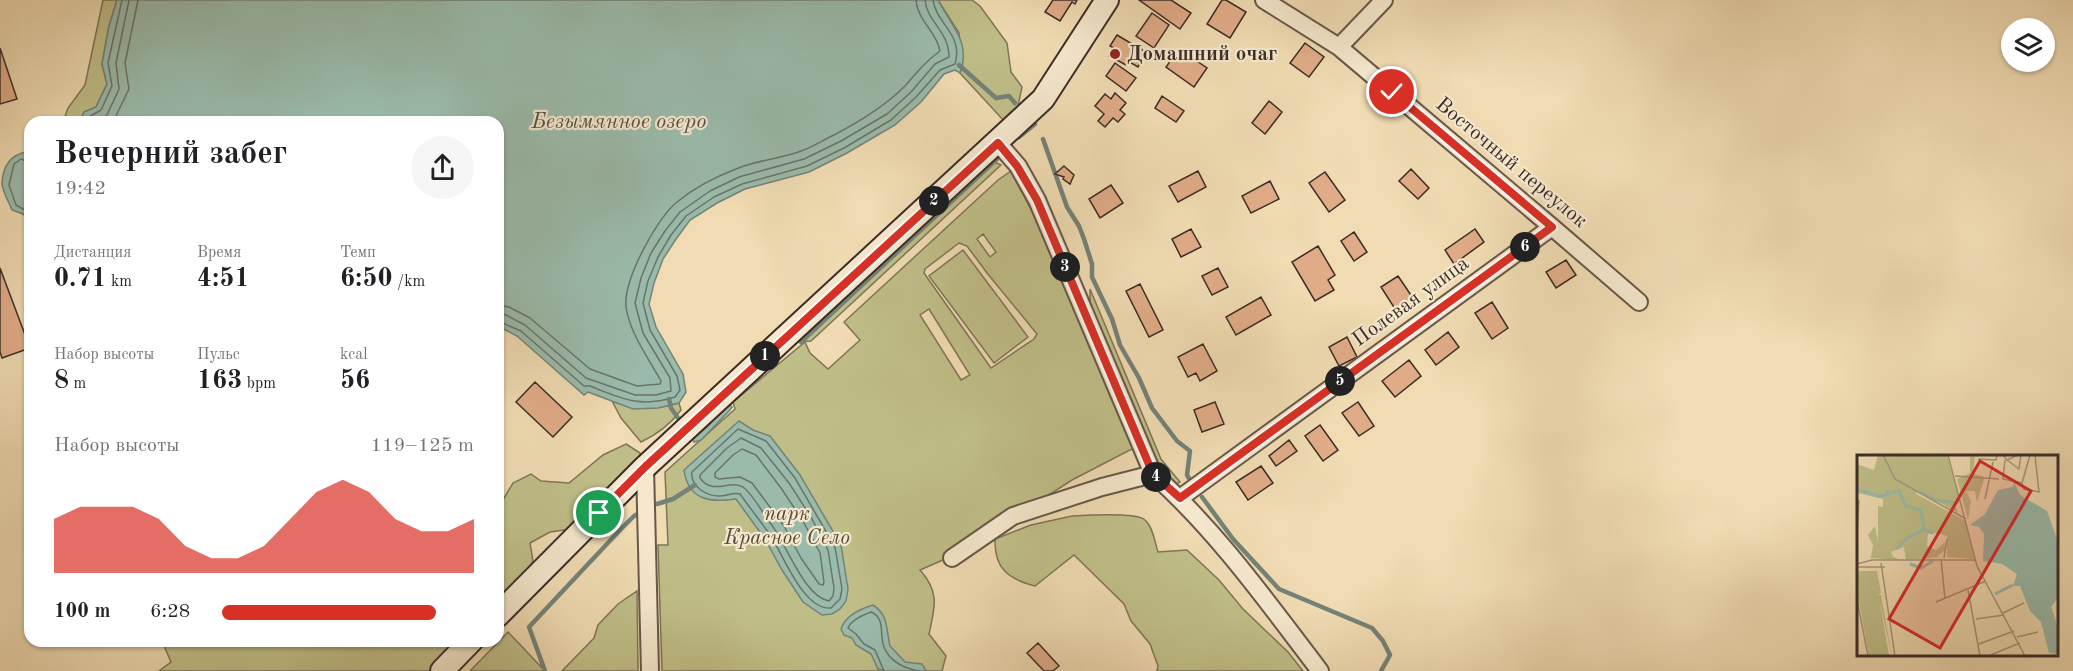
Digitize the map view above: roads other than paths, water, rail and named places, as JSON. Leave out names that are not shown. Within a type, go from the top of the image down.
[{"type":"street","points":[[504,609],[645,467],[1043,99],[1107,0]]},
{"type":"street","name":"Восточный переулок","points":[[1263,0],[1339,47],[1639,302]]},
{"type":"street","points":[[1339,47],[1384,0]]},
{"type":"street","points":[[998,143],[1017,166],[1037,200],[1153,474],[1180,498],[1249,578],[1320,671]]},
{"type":"street","name":"Полевая улица","points":[[1180,498],[1552,227]]},
{"type":"street","points":[[645,467],[650,671]]},
{"type":"street","points":[[952,558],[1013,516],[1102,487],[1153,474]]},
{"type":"street","points":[[442,671],[465,647]]},
{"type":"water","name":"Безымянное озеро","points":[[117,0],[938,0],[958,34],[963,62],[960,73],[955,70],[944,74],[921,102],[895,125],[847,153],[809,172],[745,189],[690,220],[663,259],[649,304],[656,327],[683,374],[686,392],[679,403],[658,408],[633,409],[588,392],[584,395],[517,336],[504,329],[504,116],[82,116],[84,112],[96,107],[107,84],[102,64],[109,26]]},
{"type":"water","points":[[24,153],[24,215],[12,210],[2,183],[8,163]]},
{"type":"water","points":[[728,403],[732,407],[729,411],[701,440],[694,442],[693,439]]},
{"type":"water","points":[[739,421],[753,430],[770,436],[800,475],[841,545],[848,589],[846,601],[832,614],[822,615],[803,602],[765,539],[736,499],[717,500],[702,497],[690,488],[686,480],[684,470]]},
{"type":"water","points":[[873,605],[882,613],[890,646],[905,662],[922,664],[926,671],[878,669],[871,654],[856,645],[852,638],[844,635],[841,629],[846,620],[858,611]]},
{"type":"waterway","points":[[959,65],[996,98],[1009,96],[1015,103]]},
{"type":"waterway","points":[[1019,137],[1035,124]]},
{"type":"waterway","points":[[1043,139],[1067,207],[1084,239],[1092,264],[1092,277],[1112,319],[1120,345],[1139,378],[1152,408],[1177,441],[1190,451],[1187,475],[1190,480]]},
{"type":"waterway","points":[[801,342],[999,157]]},
{"type":"waterway","points":[[669,399],[671,408],[678,418]]},
{"type":"waterway","points":[[657,504],[673,499],[695,485]]},
{"type":"waterway","points":[[1202,497],[1233,539],[1279,589],[1372,628],[1383,641],[1390,655],[1381,671]]},
{"type":"waterway","points":[[545,671],[529,627],[621,529],[641,512]]},
{"type":"place","name":"Домашний очаг","points":[[1115,54]]},
{"type":"park label","name":"парк Красное Село","points":[[787,526]]}]
